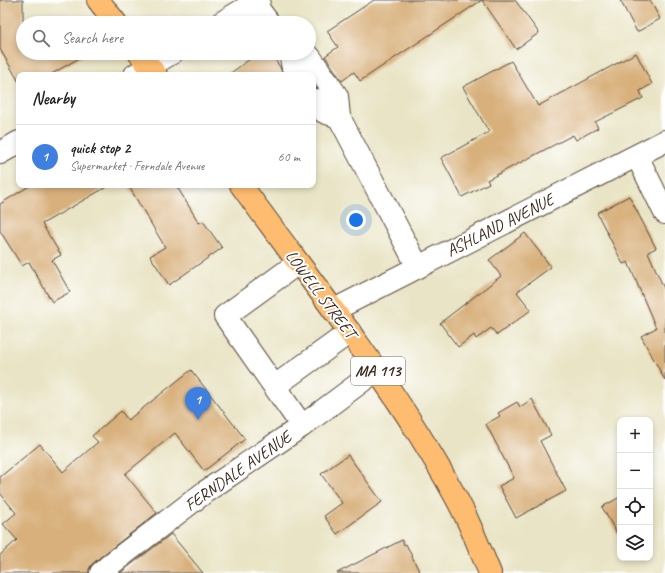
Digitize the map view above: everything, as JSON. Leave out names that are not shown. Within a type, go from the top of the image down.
[{"type":"main road","points":[[98,0],[111,16]]},
{"type":"main road","name":"LOWELL STREET","points":[[243,188],[334,310],[399,402],[465,515],[490,573]]},
{"type":"street","points":[[232,16],[256,1],[265,16]]},
{"type":"street","points":[[145,67],[158,60]]},
{"type":"street","points":[[292,60],[295,72]]},
{"type":"street","points":[[312,60],[337,96],[339,117],[418,267]]},
{"type":"street","points":[[316,100],[324,112],[339,117]]},
{"type":"street","name":"ASHLAND AVENUE","points":[[334,310],[665,141]]},
{"type":"street","points":[[0,153],[16,144]]},
{"type":"street","points":[[637,156],[665,212]]},
{"type":"street","points":[[298,263],[225,316],[302,426]]},
{"type":"street","points":[[275,386],[350,332]]},
{"type":"street","name":"FERNDALE AVENUE","points":[[101,573],[205,492],[302,426],[377,370]]},
{"type":"building","points":[[0,0],[23,0],[23,16],[16,16],[16,60],[76,60],[55,72],[16,72],[16,77],[0,49]]},
{"type":"building","points":[[374,0],[482,0],[360,81],[354,72],[342,81],[325,56],[338,47],[327,31]]},
{"type":"building","points":[[482,0],[515,0],[539,33],[516,49]]},
{"type":"building","points":[[620,0],[650,0],[660,19],[637,32]]},
{"type":"building","points":[[636,53],[652,84],[640,91],[643,98],[595,122],[598,128],[576,140],[573,135],[487,180],[489,183],[462,197],[441,158],[489,132],[463,87],[511,61],[538,106]]},
{"type":"building","points":[[248,60],[275,60],[282,72],[232,72]]},
{"type":"building","points":[[26,188],[105,188],[42,224],[61,255],[52,260],[70,292],[52,302],[29,262],[22,266],[0,231],[0,204]]},
{"type":"building","points":[[130,188],[178,188],[199,223],[203,221],[222,248],[169,285],[150,256],[165,247]]},
{"type":"building","points":[[629,196],[656,248],[648,252],[665,291],[665,380],[641,336],[656,328],[628,262],[623,264],[597,213]]},
{"type":"building","points":[[525,233],[551,267],[517,292],[531,310],[497,335],[491,328],[476,339],[474,335],[458,347],[440,323],[501,276],[489,260]]},
{"type":"building","points":[[191,370],[245,439],[204,471],[175,433],[125,474],[157,513],[92,564],[89,569],[89,573],[0,573],[0,555],[17,540],[3,524],[16,513],[0,493],[0,477],[40,444],[63,472],[98,442],[92,436],[121,411],[128,420]]},
{"type":"building","points":[[532,399],[551,435],[540,441],[566,491],[516,518],[499,486],[514,478],[486,424],[500,416],[498,413],[517,402],[520,407]]},
{"type":"building","points":[[348,455],[382,502],[337,534],[324,516],[342,503],[321,474]]},
{"type":"building","points":[[617,499],[617,534],[602,507]]},
{"type":"building","points":[[171,534],[203,573],[120,573]]},
{"type":"building","points":[[402,540],[404,545],[406,544],[420,573],[337,573]]},
{"type":"place","name":"quick stop 2","points":[[198,420]]}]
